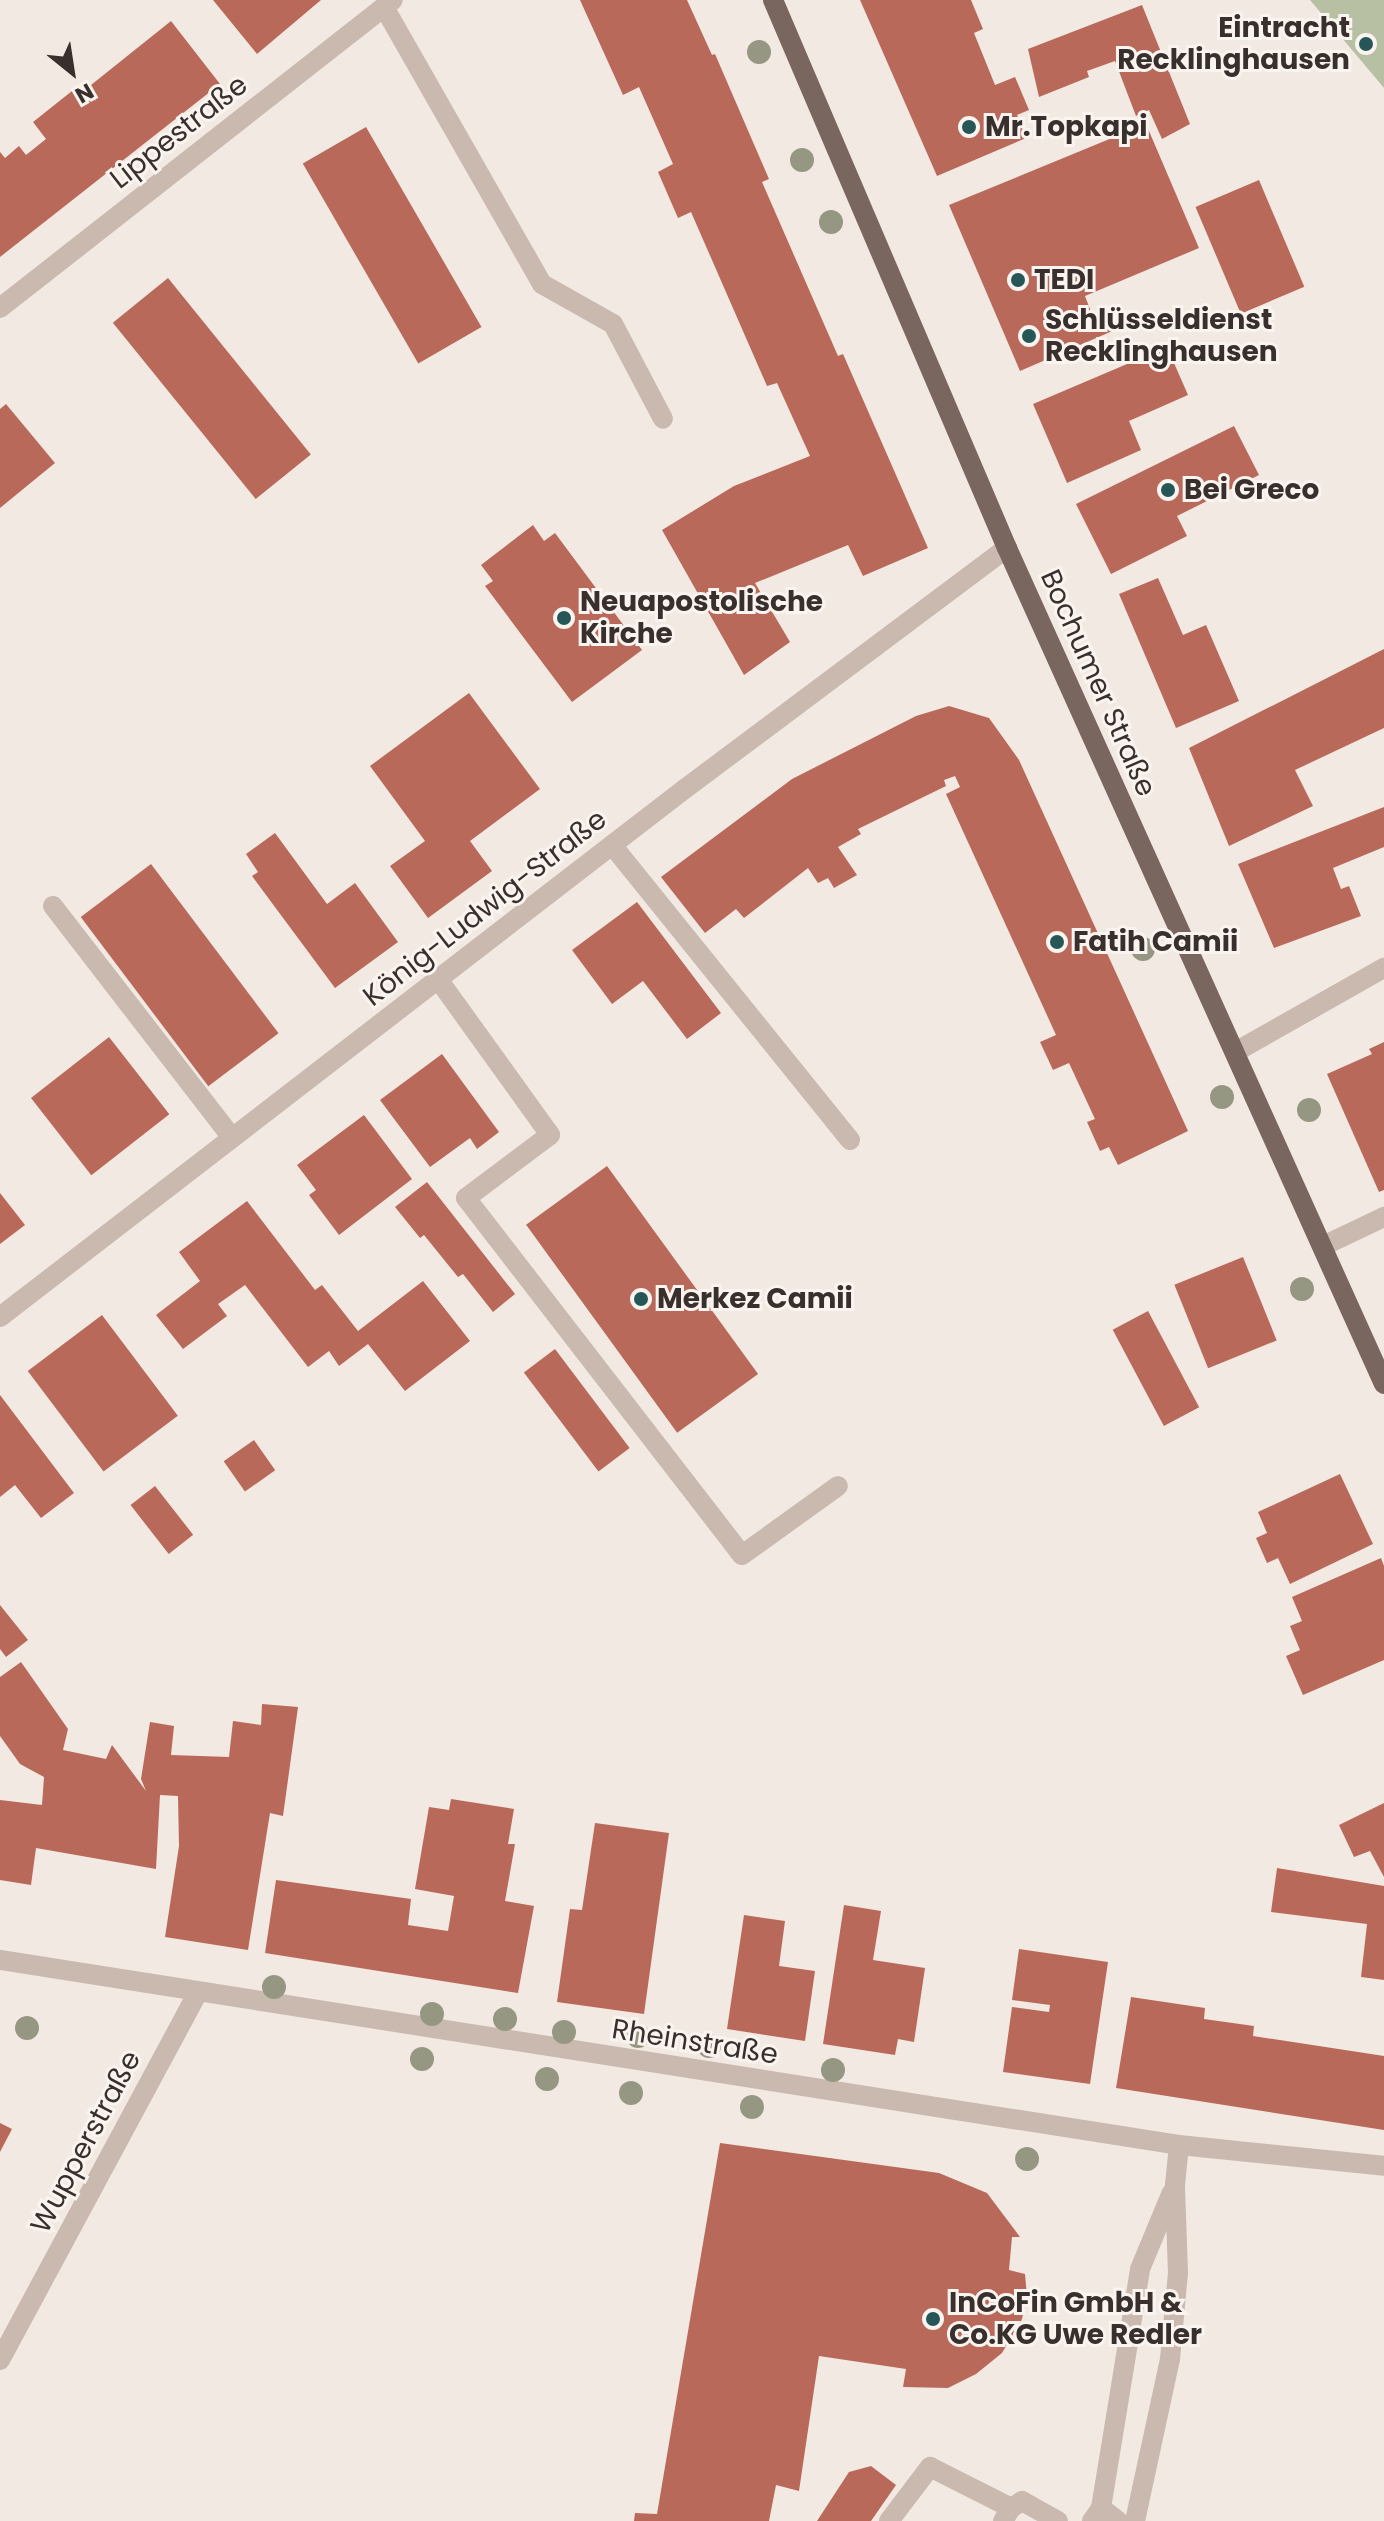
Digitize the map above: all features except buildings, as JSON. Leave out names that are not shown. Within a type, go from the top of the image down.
[{"type":"main road","name":"Bochumer Straße","points":[[773,0],[1007,548],[1143,853],[1237,1051],[1384,1384]]},
{"type":"street","name":"Lippestraße","points":[[0,308],[388,4]]},
{"type":"street","points":[[388,4],[542,284],[613,324],[663,419]]},
{"type":"street","name":"König-Ludwig-Straße","points":[[0,1317],[612,845],[1007,548]]},
{"type":"street","points":[[612,845],[850,1140]]},
{"type":"street","points":[[53,906],[232,1138]]},
{"type":"street","points":[[1237,1051],[1384,968]]},
{"type":"street","points":[[438,979],[550,1135],[466,1198],[742,1555],[838,1486]]},
{"type":"street","points":[[1323,1246],[1384,1217]]},
{"type":"street","name":"Rheinstraße","points":[[0,1960],[1179,2145],[1384,2166]]},
{"type":"street","name":"Wupperstraße","points":[[0,2360],[198,1993]]},
{"type":"street","points":[[1135,2521],[1170,2359],[1178,2273],[1175,2185],[1179,2145]]},
{"type":"street","points":[[1118,2521],[1096,2514],[1140,2269],[1175,2185]]},
{"type":"street","points":[[889,2521],[930,2467],[1007,2514],[1022,2501],[1058,2521]]},
{"type":"green space","name":"Eintracht Recklinghausen","points":[[1310,0],[1384,0],[1384,88]]},
{"type":"place","name":"Eintracht Recklinghausen","points":[[1366,44]]},
{"type":"place","name":"Mr.Topkapi","points":[[969,127]]},
{"type":"place","name":"TEDI","points":[[1018,280]]},
{"type":"place","name":"Schlüsseldienst Recklinghausen","points":[[1029,336]]},
{"type":"place","name":"Bei Greco","points":[[1168,490]]},
{"type":"place","name":"Neuapostolische Kirche","points":[[564,618]]},
{"type":"place","name":"Fatih Camii","points":[[1057,942]]},
{"type":"place","name":"Merkez Camii","points":[[641,1299]]},
{"type":"place","name":"InCoFin GmbH & Co.KG Uwe Redler","points":[[933,2319]]}]
